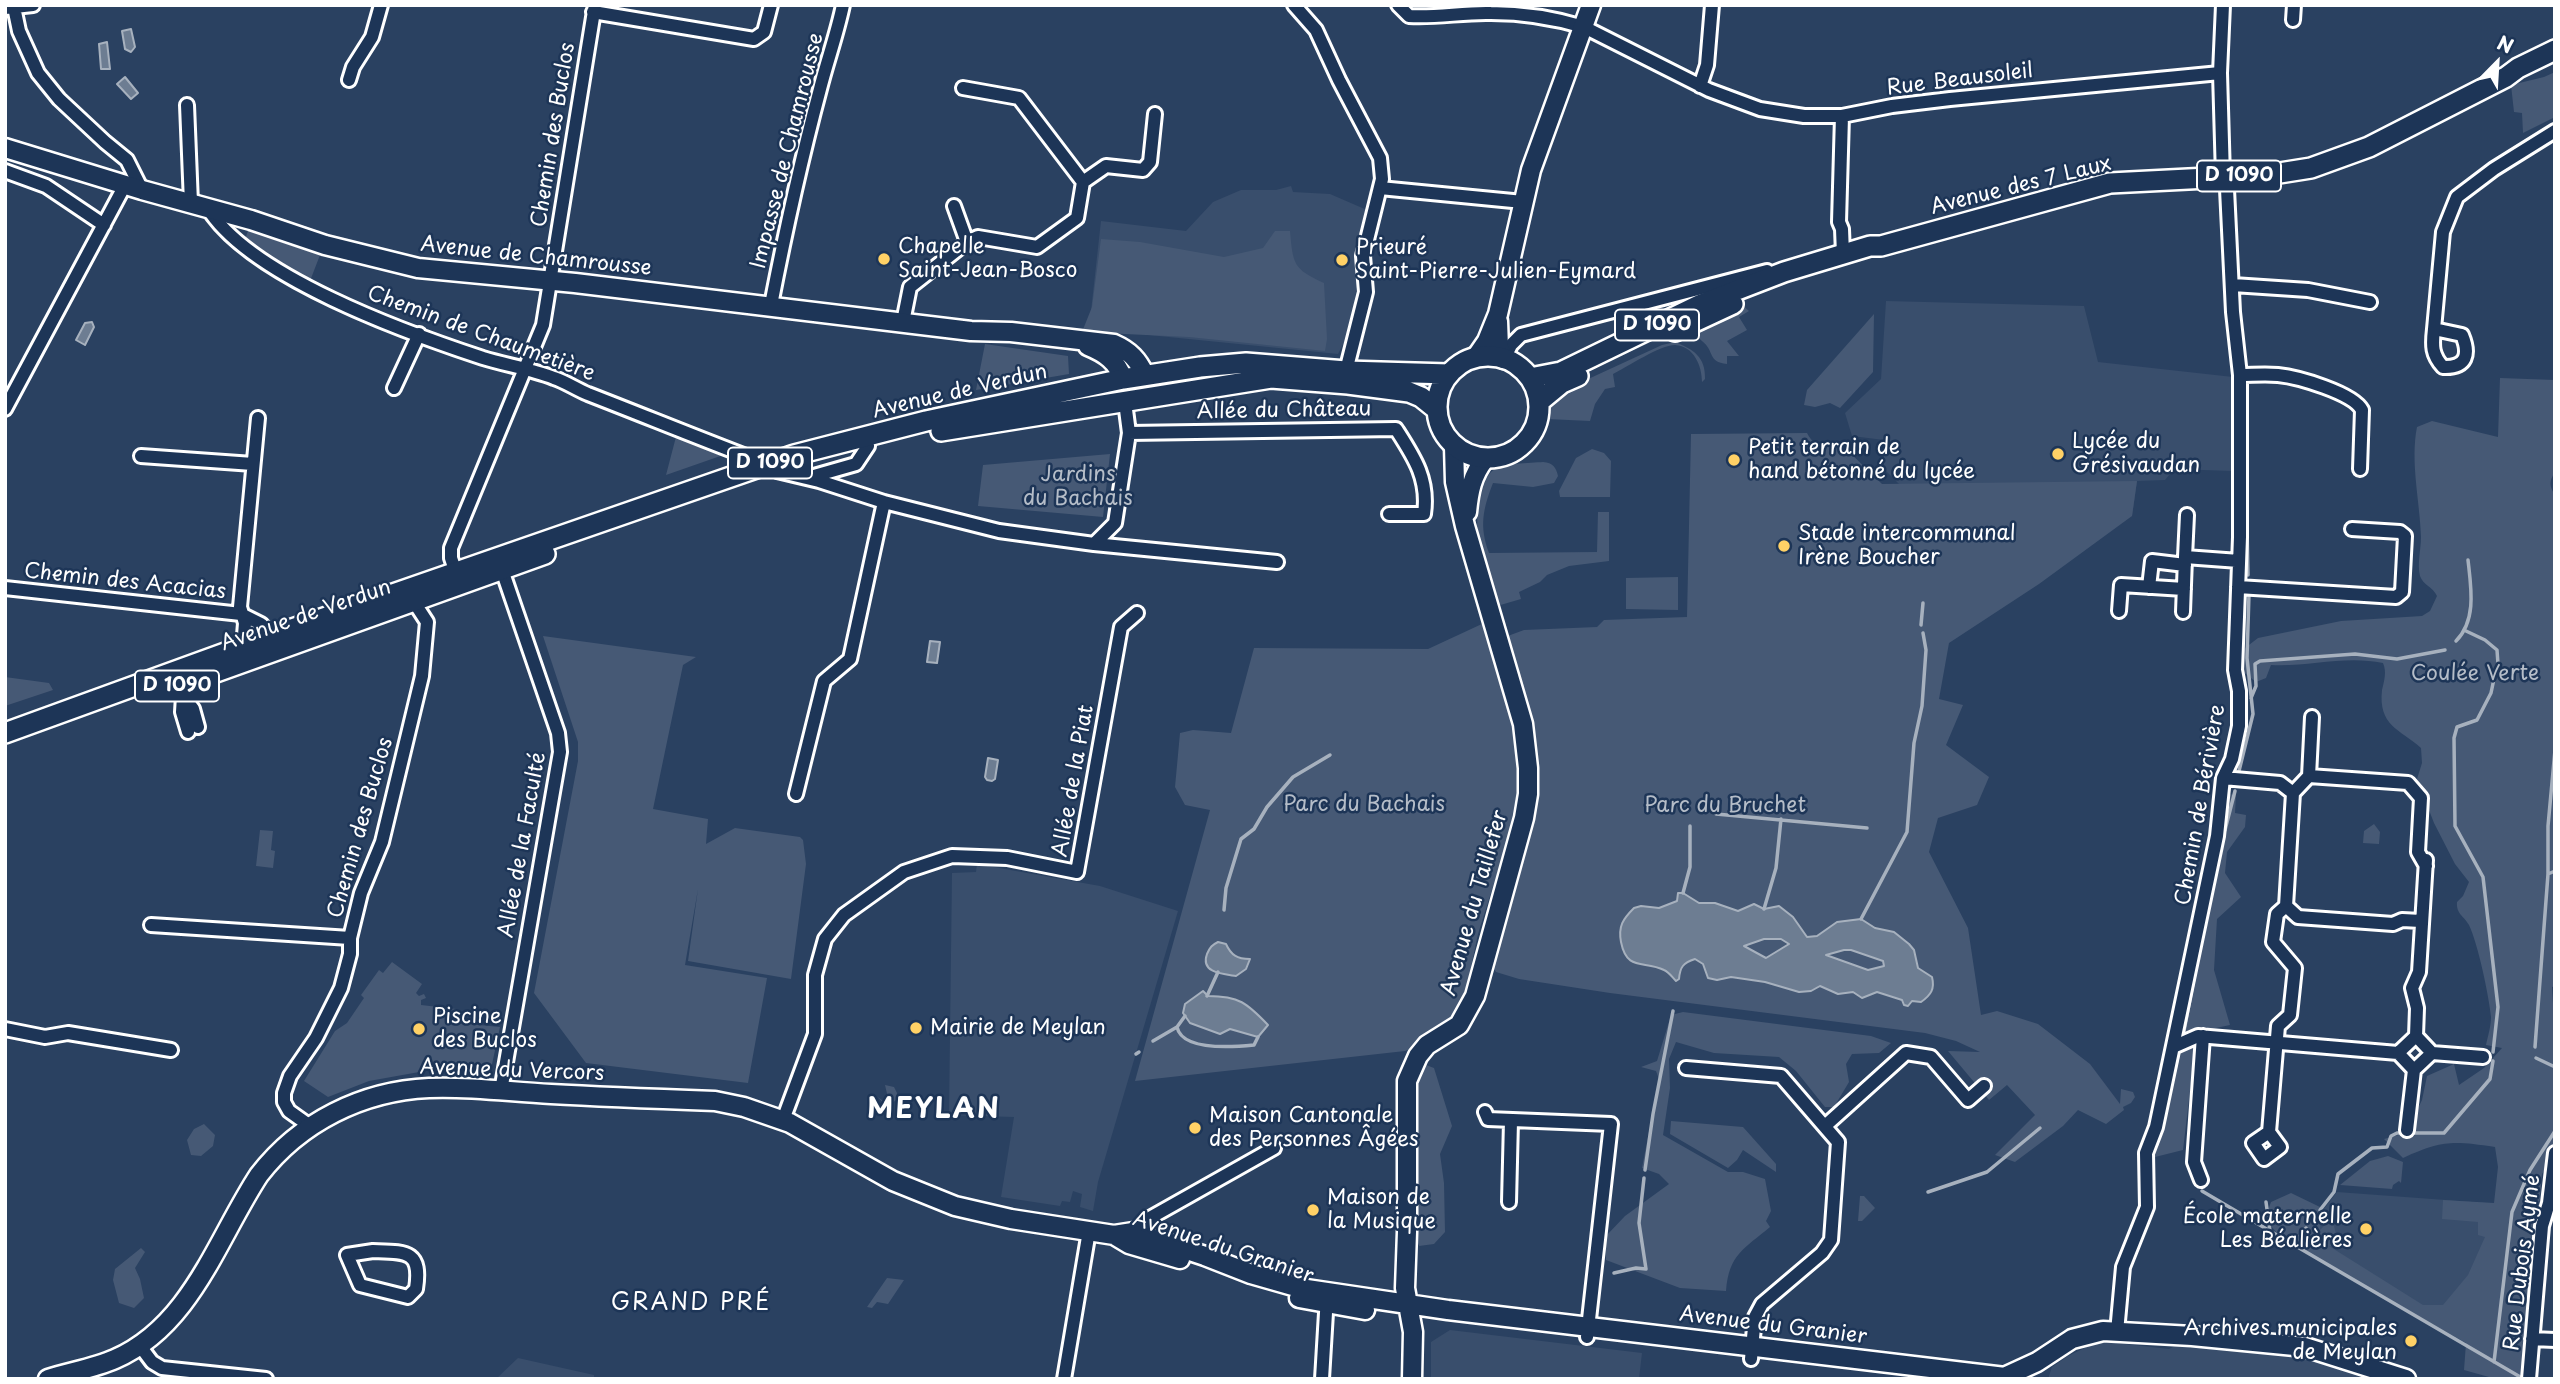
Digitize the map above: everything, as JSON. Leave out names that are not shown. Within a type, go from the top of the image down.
[{"type":"main road","name":"D 1090","points":[[2507,78],[2518,68],[2555,50]]},
{"type":"main road","name":"D 1090","points":[[2507,78],[2555,62]]},
{"type":"main road","name":"Avenue des 7 Laux","points":[[1530,378],[1561,372],[1701,304],[1784,272],[1870,246],[1881,246],[2110,183],[2225,183],[2311,168],[2369,147],[2507,78]]},
{"type":"main road","name":"D 1090","points":[[1539,402],[1562,383],[1749,297],[1872,252],[1881,246]]},
{"type":"main road","points":[[1483,356],[1504,359],[1523,370],[1530,378],[1539,402],[1538,419],[1525,442],[1511,454],[1485,459],[1468,455],[1454,446],[1442,430],[1436,409],[1441,386],[1449,374],[1462,363],[1483,356]]},
{"type":"main road","name":"Avenue de Verdun","points":[[769,469],[794,455],[926,421],[1145,375],[1246,363],[1346,371],[1449,374]]},
{"type":"main road","points":[[1132,401],[1145,375]]},
{"type":"main road","name":"Avenue de Verdun","points":[[5,746],[180,684],[275,643],[769,469],[953,428],[1271,378],[1409,392],[1421,397],[1436,409]]},
{"type":"main road","points":[[1124,379],[1132,401]]},
{"type":"main road","name":"Avenue de Verdun","points":[[5,733],[180,684],[243,648],[275,643],[414,602],[459,579]]},
{"type":"street","points":[[5,409],[104,225],[138,177],[127,160],[59,99],[38,73],[10,8],[33,5]]},
{"type":"street","points":[[349,80],[353,67],[372,37],[381,5]]},
{"type":"street","points":[[594,8],[754,39],[764,32],[771,5]]},
{"type":"street","name":"Impasse de Chamrousse","points":[[771,306],[792,199],[821,86],[836,42],[843,5]]},
{"type":"street","points":[[1294,5],[1316,30],[1380,158],[1382,179],[1363,257],[1366,292],[1346,371]]},
{"type":"street","name":"Rue Beausoleil","points":[[1398,5],[1409,16],[1502,13],[1547,17],[1584,27],[1700,86],[1760,109],[1804,116],[1842,116],[1892,106],[1950,99],[2220,73]]},
{"type":"street","points":[[1476,357],[1487,341],[1498,314],[1531,170],[1591,5]]},
{"type":"street","points":[[1700,86],[1707,65],[1712,5]]},
{"type":"street","name":"Chemin de Bérivière","points":[[2117,1332],[2123,1267],[2147,1207],[2146,1153],[2156,1127],[2217,836],[2223,778],[2232,759],[2239,726],[2239,691],[2235,670],[2239,561],[2239,375],[2225,183],[2220,73],[2222,5]]},
{"type":"street","points":[[2293,20],[2294,5]]},
{"type":"street","name":"Chemin des Buclos","points":[[459,579],[451,553],[472,493],[543,325],[594,8]]},
{"type":"street","points":[[963,88],[1019,98],[1083,182]]},
{"type":"street","points":[[187,105],[199,205]]},
{"type":"street","points":[[903,322],[910,287],[967,242],[978,237],[1037,247],[1077,218],[1083,182],[1106,166],[1143,170],[1150,162],[1155,114]]},
{"type":"street","points":[[1842,116],[1839,222],[1843,229],[1843,254]]},
{"type":"street","points":[[2434,329],[2444,232],[2457,197],[2494,169],[2555,131]]},
{"type":"street","name":"Avenue de Chamrousse","points":[[5,148],[325,245],[418,268],[549,280],[971,331],[1011,332],[1114,344],[1128,351],[1145,375]]},
{"type":"street","points":[[5,171],[46,186],[104,225]]},
{"type":"street","points":[[1380,188],[1523,202]]},
{"type":"street","name":"Chemin de Chaumetière","points":[[199,205],[231,236],[289,276],[371,317],[554,378],[751,458],[769,469],[999,531],[1094,544],[1277,562]]},
{"type":"street","points":[[954,206],[967,242]]},
{"type":"street","name":"Avenue des 7 Laux","points":[[1521,335],[1764,271],[1784,272]]},
{"type":"street","points":[[2233,285],[2308,290],[2370,302]]},
{"type":"street","points":[[1498,314],[1510,330],[1521,335],[1511,345],[1504,359]]},
{"type":"street","points":[[1498,314],[1499,348],[1504,359]]},
{"type":"street","points":[[394,388],[419,334]]},
{"type":"street","name":"Avenue de Chamrousse","points":[[1075,341],[1106,353],[1124,379]]},
{"type":"street","points":[[2239,375],[2279,375],[2323,386],[2359,404],[2362,410],[2360,468]]},
{"type":"street","points":[[1094,544],[1115,523],[1132,401]]},
{"type":"street","points":[[243,648],[245,629],[241,614],[258,418]]},
{"type":"street","name":"Allée du Château","points":[[1129,429],[1396,429],[1425,482],[1426,499],[1424,514],[1389,514]]},
{"type":"street","name":"Chemin de Chaumetière","points":[[807,478],[856,464],[868,446]]},
{"type":"street","name":"Avenue du Taillefer","points":[[1412,1379],[1413,1332],[1405,1289],[1407,1081],[1418,1056],[1427,1045],[1459,1025],[1475,996],[1519,843],[1528,794],[1527,748],[1523,724],[1465,526],[1455,482],[1454,446]]},
{"type":"street","points":[[141,456],[253,464]]},
{"type":"street","name":"Avenue du Taillefer","points":[[1465,526],[1470,487],[1477,469],[1485,459]]},
{"type":"street","points":[[796,794],[824,681],[850,659],[884,502]]},
{"type":"street","points":[[2183,612],[2187,515]]},
{"type":"street","points":[[2238,587],[2396,597],[2402,592],[2405,536],[2400,531],[2352,529]]},
{"type":"street","points":[[2149,587],[2152,561],[2239,561]]},
{"type":"street","name":"Allée de la Faculté","points":[[500,564],[558,733],[561,751],[501,1091]]},
{"type":"street","points":[[2119,611],[2121,585],[2184,589]]},
{"type":"street","name":"Chemin des Acacias","points":[[5,588],[241,614]]},
{"type":"street","name":"Chemin des Buclos","points":[[310,1126],[289,1111],[284,1102],[284,1093],[290,1076],[316,1038],[341,988],[350,954],[350,938],[360,893],[382,842],[422,676],[427,622],[414,602]]},
{"type":"street","name":"Allée de la Piat","points":[[783,1120],[815,1034],[814,979],[825,939],[844,915],[904,872],[952,856],[1007,858],[1077,872],[1121,627],[1138,613]]},
{"type":"street","points":[[241,614],[261,624],[275,643]]},
{"type":"street","points":[[180,684],[192,709],[193,730]]},
{"type":"street","points":[[2269,1132],[2278,1026],[2290,1015],[2295,968],[2273,942],[2277,914],[2286,906],[2293,793],[2309,776],[2312,716]]},
{"type":"street","points":[[2309,776],[2408,783],[2421,798],[2418,852],[2426,866]]},
{"type":"street","points":[[2223,778],[2280,783],[2293,793]]},
{"type":"street","points":[[2398,1053],[2416,1036],[2417,1008],[2424,989],[2419,972],[2426,849]]},
{"type":"street","points":[[2286,906],[2298,917],[2393,924],[2402,920],[2421,921]]},
{"type":"street","points":[[151,925],[350,938]]},
{"type":"street","points":[[5,1029],[45,1037],[68,1033],[171,1050]]},
{"type":"street","points":[[2173,1047],[2198,1036],[2277,1041],[2398,1053],[2414,1070]]},
{"type":"street","points":[[2416,1036],[2432,1053],[2483,1057]]},
{"type":"street","points":[[2201,1180],[2194,1162],[2203,1037]]},
{"type":"street","points":[[1825,1126],[1906,1053],[1931,1057],[1968,1100],[1984,1086]]},
{"type":"street","points":[[2407,1130],[2414,1070],[2432,1053]]},
{"type":"street","points":[[1686,1068],[1781,1076],[1838,1142],[1831,1240],[1822,1253],[1762,1304],[1755,1317],[1751,1353]]},
{"type":"street","name":"Avenue du Vercors","points":[[48,1379],[115,1359],[140,1346],[184,1303],[242,1202],[272,1158],[310,1126],[342,1108],[396,1092],[429,1088],[715,1101],[783,1120],[894,1181],[935,1200],[969,1210],[1125,1237]]},
{"type":"street","points":[[1485,1112],[1488,1119],[1611,1124],[1588,1331]]},
{"type":"street","points":[[1509,1202],[1511,1121]]},
{"type":"street","points":[[1125,1237],[1152,1217],[1274,1148]]},
{"type":"street","name":"Rue Dubois Aymé","points":[[2529,1379],[2542,1226],[2549,1203],[2555,1153]]},
{"type":"street","points":[[1064,1379],[1089,1231]]},
{"type":"street","name":"Avenue du Granier","points":[[1125,1237],[1273,1291],[1410,1311],[1751,1353],[1924,1379]]},
{"type":"street","points":[[373,1251],[403,1252],[413,1259],[419,1270],[416,1289],[408,1297],[360,1285],[347,1255],[373,1251]]},
{"type":"street","points":[[1322,1379],[1327,1299]]},
{"type":"street","name":"Avenue du Granier","points":[[1751,1353],[2003,1378],[2037,1362],[2073,1339],[2092,1333],[2117,1332],[2305,1347],[2406,1379]]},
{"type":"street","points":[[2532,1339],[2555,1340]]},
{"type":"street","points":[[140,1346],[152,1362],[162,1368],[266,1379]]},
{"type":"street","points":[[151,1379],[162,1368]]},
{"type":"shaded area","points":[[131,29],[135,47],[131,52],[125,49],[122,31]]},
{"type":"shaded area","points":[[107,42],[110,69],[101,69],[99,44]]},
{"type":"shaded area","points":[[125,77],[138,93],[131,99],[117,84]]},
{"type":"shaded area","points":[[1291,186],[1293,192],[1330,194],[1367,210],[1360,235],[1357,285],[1350,331],[1338,354],[1089,329],[1101,221],[1186,231],[1213,202],[1241,190],[1276,190]]},
{"type":"shaded area","name":"Lycée du Grésivaudan","points":[[1886,301],[2084,306],[2098,362],[2233,377],[2232,471],[2174,469],[2165,480],[2137,481],[2132,516],[1977,562],[1884,469],[1884,440],[1852,436],[1845,413],[1881,379]]},
{"type":"shaded area","points":[[92,322],[94,327],[85,345],[76,340],[85,323]]},
{"type":"shaded area","points":[[930,641],[940,642],[937,663],[927,662]]},
{"type":"shaded area","points":[[988,758],[998,760],[995,779],[992,781],[985,777]]},
{"type":"shaded area","points":[[977,864],[1100,886],[1178,911],[1098,1182],[1093,1211],[1080,1207],[1082,1194],[1073,1191],[1070,1202],[1062,1201],[1060,1206],[1001,1197],[1014,1117],[949,1115],[952,873],[976,872]]},
{"type":"shaded area","points":[[1678,893],[1683,893],[1699,903],[1715,903],[1738,911],[1754,904],[1764,909],[1779,906],[1793,917],[1807,937],[1817,936],[1837,922],[1861,919],[1875,928],[1894,932],[1909,944],[1914,950],[1918,968],[1932,977],[1930,994],[1921,1002],[1912,1001],[1908,1006],[1904,1005],[1902,1000],[1877,992],[1862,998],[1853,992],[1838,994],[1820,986],[1811,991],[1799,992],[1765,982],[1731,977],[1717,980],[1708,978],[1703,964],[1695,959],[1683,966],[1676,981],[1664,970],[1637,964],[1627,958],[1620,931],[1624,919],[1634,908],[1659,908],[1677,901]],"holes":[[[1764,939],[1781,939],[1789,944],[1766,958],[1744,946]],[[1844,950],[1883,961],[1884,966],[1868,970],[1826,955]]]},
{"type":"shaded area","points":[[1218,942],[1226,944],[1235,956],[1250,959],[1246,969],[1236,976],[1210,969],[1206,960],[1207,954],[1211,946]]},
{"type":"shaded area","points":[[1203,991],[1208,996],[1228,997],[1242,1002],[1268,1025],[1258,1037],[1230,1029],[1220,1034],[1190,1023],[1183,1013],[1185,1004]]},
{"type":"shaded area","points":[[2337,1192],[2500,1204],[2494,1292],[2428,1319],[2298,1242]]},
{"type":"shaded area","points":[[1450,1330],[1642,1353],[1639,1379],[1431,1379],[1431,1342]]},
{"type":"shaded area","points":[[2107,1342],[2169,1349],[2175,1346],[2328,1358],[2390,1379],[2048,1379],[2052,1367],[2068,1356],[2091,1345]]},
{"type":"shaded area","points":[[518,1358],[594,1375],[594,1379],[496,1379]]},
{"type":"green space","points":[[2555,72],[2555,117],[2523,133],[2522,113],[2514,112],[2511,85]]},
{"type":"green space","points":[[248,231],[320,255],[310,281],[268,257],[245,239]]},
{"type":"green space","points":[[1275,231],[1290,231],[1296,264],[1306,274],[1324,283],[1327,339],[1325,351],[1189,337],[1082,332],[1092,307],[1101,239],[1140,242],[1224,257],[1263,248]]},
{"type":"green space","points":[[1741,304],[1749,311],[1739,317],[1747,330],[1727,341],[1739,356],[1727,356],[1727,364],[1721,363],[1716,361],[1706,345],[1686,333]]},
{"type":"green space","points":[[1874,314],[1873,372],[1840,408],[1830,403],[1815,407],[1804,405],[1807,390]]},
{"type":"green space","points":[[1675,342],[1693,351],[1701,359],[1705,371],[1705,379],[1702,382],[1696,358],[1692,353],[1682,346],[1669,346],[1652,352],[1613,374],[1615,387],[1605,389],[1595,404],[1590,421],[1547,419],[1552,398],[1560,392],[1662,345]]},
{"type":"green space","points":[[985,344],[1068,356],[1069,374],[976,390]]},
{"type":"green space","name":"Coulée Verte","points":[[2500,378],[2555,380],[2555,472],[2550,484],[2555,495],[2555,986],[2552,987],[2555,1036],[2555,1154],[2542,1174],[2524,1379],[2496,1379],[2464,1370],[2466,1343],[2282,1239],[2265,1219],[2271,1202],[2291,1193],[2320,1207],[2320,1230],[2328,1222],[2334,1226],[2336,1234],[2349,1238],[2349,1248],[2329,1246],[2423,1305],[2443,1305],[2468,1275],[2485,1237],[2478,1235],[2478,1222],[2442,1219],[2443,1200],[2494,1203],[2498,1167],[2495,1147],[2438,1145],[2403,1158],[2384,1139],[2406,1133],[2422,1100],[2427,1076],[2454,1064],[2459,1085],[2484,1068],[2502,1048],[2486,1045],[2491,1017],[2486,984],[2469,925],[2457,906],[2469,882],[2455,864],[2434,823],[2417,779],[2422,763],[2421,748],[2392,725],[2383,712],[2383,663],[2355,660],[2271,665],[2266,678],[2256,682],[2242,671],[2239,663],[2245,648],[2258,638],[2341,621],[2422,616],[2430,611],[2437,596],[2421,579],[2419,571],[2421,537],[2416,482],[2417,427],[2432,421],[2498,437]]},
{"type":"green space","points":[[677,433],[729,453],[666,475]]},
{"type":"green space","name":"Parc du Bruchet","points":[[1807,433],[1813,442],[1821,446],[1830,447],[1840,443],[1882,484],[2137,481],[2132,516],[2039,584],[1949,643],[1939,699],[1963,705],[1946,745],[1989,777],[1977,805],[1938,818],[1929,852],[1968,928],[1981,1015],[1997,1011],[2038,1024],[2090,1064],[2120,1104],[2121,1089],[2133,1092],[2135,1097],[2106,1124],[2078,1110],[2063,1126],[2015,1162],[1995,1155],[2035,1115],[2007,1085],[1989,1100],[1948,1051],[1980,1052],[1956,1041],[1925,1033],[1519,979],[1496,972],[1491,965],[1530,826],[1505,637],[1524,630],[1597,627],[1604,620],[1687,617],[1691,434]]},
{"type":"green space","points":[[1592,449],[1604,453],[1611,461],[1610,497],[1560,497],[1559,491],[1576,458]]},
{"type":"green space","name":"Jardins du Bachais","points":[[1110,454],[1103,517],[978,506],[983,465]]},
{"type":"green space","points":[[1543,462],[1552,464],[1556,470],[1558,476],[1554,483],[1533,487],[1493,483],[1484,518],[1484,534],[1489,553],[1597,552],[1598,512],[1609,512],[1609,561],[1569,566],[1547,575],[1540,582],[1519,592],[1521,599],[1497,606],[1478,539],[1478,511],[1483,486],[1495,469]]},
{"type":"green space","points":[[1678,577],[1678,610],[1626,609],[1626,578]]},
{"type":"green space","name":"Parc du Bachais","points":[[1484,623],[1509,700],[1520,749],[1517,793],[1507,842],[1478,934],[1461,1014],[1405,1051],[1135,1081],[1210,810],[1185,805],[1175,787],[1180,733],[1193,730],[1231,733],[1254,648],[1428,649]]},
{"type":"green space","points":[[543,636],[696,657],[683,665],[653,809],[708,819],[706,844],[735,828],[800,837],[803,840],[806,864],[791,979],[688,961],[698,889],[685,965],[767,978],[748,1083],[586,1063],[534,993],[578,761],[578,742]]},
{"type":"green space","points":[[5,677],[49,683],[53,690],[5,706]]},
{"type":"green space","points":[[2228,794],[2236,795],[2235,813],[2246,815],[2245,827],[2227,852],[2225,873],[2241,897],[2217,919],[2214,970],[2230,1025],[2197,1032],[2183,1150],[2151,1158],[2188,991]]},
{"type":"green space","points":[[2374,824],[2380,832],[2379,844],[2363,843],[2364,831]]},
{"type":"green space","points":[[260,830],[273,831],[273,868],[256,866]]},
{"type":"green space","name":"Piscine des Buclos","points":[[392,962],[422,984],[416,993],[419,996],[424,994],[426,998],[421,1000],[421,1005],[456,1009],[458,1023],[500,1027],[491,1069],[436,1069],[369,1081],[328,1097],[304,1081],[335,1031],[347,1023],[364,998],[361,995],[379,970],[383,973]]},
{"type":"green space","points":[[1683,1012],[1871,1036],[1891,1043],[1879,1053],[1852,1054],[1846,1064],[1849,1082],[1834,1107],[1825,1107],[1796,1071],[1779,1057],[1714,1053],[1676,1042],[1669,1059],[1670,1088],[1663,1135],[1728,1172],[1743,1172],[1765,1179],[1771,1211],[1766,1221],[1770,1227],[1745,1247],[1734,1260],[1726,1291],[1680,1288],[1606,1260],[1606,1236],[1625,1216],[1669,1184],[1659,1174],[1642,1168],[1659,1079],[1656,1071],[1641,1067],[1657,1061],[1671,1015]]},
{"type":"green space","points":[[1426,1065],[1434,1068],[1452,1126],[1440,1154],[1444,1183],[1445,1232],[1434,1244],[1419,1246],[1414,1232],[1414,1074]]},
{"type":"green space","points":[[885,1085],[894,1087],[897,1093],[896,1100],[891,1104],[884,1104],[878,1097],[883,1101],[888,1098]]},
{"type":"green space","points":[[1671,1121],[1743,1127],[1776,1164],[1776,1172],[1743,1150],[1728,1168],[1670,1134]]},
{"type":"green space","points":[[204,1124],[215,1135],[213,1146],[201,1156],[191,1155],[187,1140],[194,1129]]},
{"type":"green space","points":[[2388,1156],[2403,1162],[2401,1183],[2399,1181],[2393,1185],[2392,1189],[2340,1185],[2370,1161]]},
{"type":"green space","points":[[1860,1196],[1864,1196],[1875,1208],[1862,1221],[1858,1221]]},
{"type":"green space","points":[[141,1248],[145,1252],[135,1268],[144,1298],[134,1308],[119,1303],[113,1280],[115,1269]]},
{"type":"green space","points":[[887,1278],[904,1280],[888,1304],[877,1302],[872,1308],[867,1307]]},
{"type":"waterway","points":[[2246,482],[2248,575]]},
{"type":"waterway","points":[[2456,641],[2463,633],[2470,613],[2468,560]]},
{"type":"waterway","points":[[2238,775],[2253,714],[2247,658],[2249,594]]},
{"type":"waterway","points":[[1921,625],[1923,603]]},
{"type":"waterway","points":[[2466,631],[2485,640],[2497,650],[2498,664]]},
{"type":"waterway","points":[[1861,919],[1907,832],[1914,743],[1922,706],[1926,650],[1923,633]]},
{"type":"waterway","points":[[2251,698],[2256,686],[2255,664],[2260,661],[2355,654],[2397,659],[2445,650]]},
{"type":"waterway","points":[[2493,1052],[2498,1007],[2483,877],[2455,826],[2454,738],[2457,727],[2477,720],[2491,693],[2495,674]]},
{"type":"waterway","points":[[2548,874],[2548,826],[2555,750]]},
{"type":"waterway","points":[[1224,910],[1226,888],[1241,839],[1254,829],[1267,807],[1293,777],[1330,755]]},
{"type":"waterway","points":[[2225,830],[2235,791]]},
{"type":"waterway","points":[[1716,814],[1867,828]]},
{"type":"waterway","points":[[1764,909],[1776,868],[1781,819]]},
{"type":"waterway","points":[[1683,893],[1690,867],[1690,826]]},
{"type":"waterway","points":[[2535,1047],[2548,874],[2555,871]]},
{"type":"waterway","points":[[2184,1031],[2199,952]]},
{"type":"waterway","points":[[1207,996],[1218,972]]},
{"type":"waterway","points":[[1645,1170],[1673,1011]]},
{"type":"waterway","points":[[1177,1027],[1185,1016]]},
{"type":"waterway","points":[[1153,1041],[1177,1027],[1181,1035],[1188,1040],[1210,1046],[1254,1045],[1258,1037]]},
{"type":"waterway","points":[[2171,1087],[2179,1051]]},
{"type":"waterway","points":[[2536,1058],[2555,1067]]},
{"type":"waterway","points":[[2320,1210],[2334,1192],[2338,1174],[2372,1148],[2387,1147],[2391,1136],[2397,1133],[2444,1133],[2490,1079],[2493,1061]]},
{"type":"waterway","points":[[1928,1192],[1987,1172],[2040,1128]]},
{"type":"waterway","points":[[2494,1362],[2512,1212],[2530,1170],[2555,1131]]},
{"type":"waterway","points":[[2157,1144],[2159,1135]]},
{"type":"waterway","points":[[1614,1273],[1636,1268],[1646,1269],[1639,1223],[1644,1178]]},
{"type":"waterway","points":[[2202,1191],[2270,1231]]},
{"type":"waterway","points":[[2266,1202],[2270,1231],[2522,1378]]},
{"type":"waterway","points":[[2293,1245],[2306,1228]]},
{"type":"place","name":"Chapelle Saint-Jean-Bosco","points":[[884,259]]},
{"type":"place","name":"Prieuré Saint-Pierre-Julien-Eymard","points":[[1342,260]]},
{"type":"place","name":"Lycée du Grésivaudan","points":[[2058,454]]},
{"type":"place","name":"Petit terrain de hand bétonné du lycée","points":[[1734,460]]},
{"type":"place","name":"Stade intercommunal Irène Boucher","points":[[1784,546]]},
{"type":"place","name":"Mairie de Meylan","points":[[916,1028]]},
{"type":"place","name":"Piscine des Buclos","points":[[419,1029]]},
{"type":"place","name":"Maison Cantonale des Personnes Âgées","points":[[1195,1128]]},
{"type":"place","name":"Maison de la Musique","points":[[1313,1210]]},
{"type":"place","name":"École maternelle Les Béalières","points":[[2366,1229]]},
{"type":"place","name":"Archives municipales de Meylan","points":[[2411,1341]]},
{"type":"district","name":"MEYLAN","points":[[934,1110]]},
{"type":"district","name":"GRAND PRÉ","points":[[691,1304]]}]
